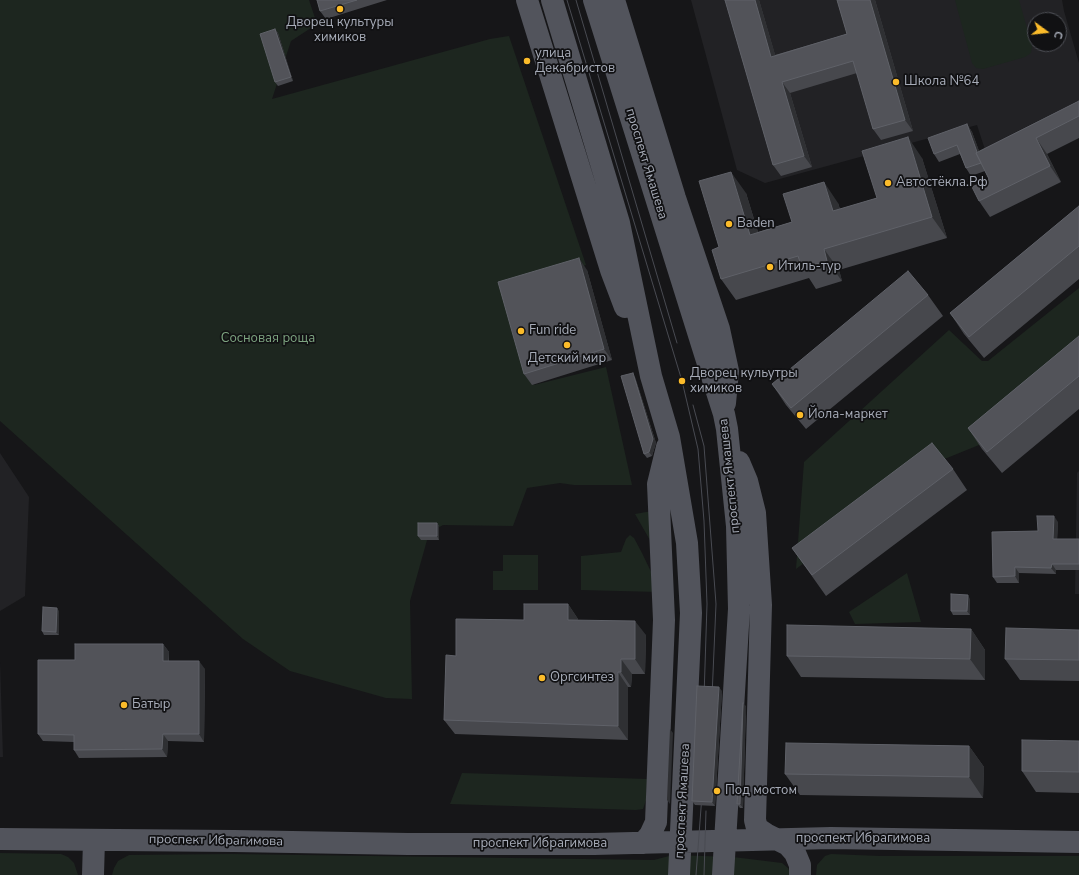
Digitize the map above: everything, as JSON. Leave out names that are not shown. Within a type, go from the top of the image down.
[{"type":"main road","points":[[527,0],[611,270],[651,376]]},
{"type":"main road","name":"проспект Ямашева","points":[[552,0],[619,224],[651,376],[669,437],[687,543],[691,613],[679,875]]},
{"type":"main road","name":"проспект Ямашева","points":[[594,0],[726,422],[737,526],[739,609],[723,875]]},
{"type":"main road","points":[[614,0],[675,198],[720,329],[728,371],[726,422],[755,513],[760,605],[756,828],[788,845],[795,853],[800,865],[800,875]]},
{"type":"main road","points":[[643,843],[650,835],[656,822],[664,620],[658,484],[669,437]]},
{"type":"main road","name":"проспект Ибрагимова","points":[[0,839],[408,844],[594,844],[831,838],[1079,842]]},
{"type":"main road","points":[[93,875],[94,840]]},
{"type":"shaded area","name":"Школа №64","points":[[691,0],[1062,0],[1064,12],[1027,12],[1027,52],[1067,52],[1067,21],[1079,63],[1079,109],[988,159],[977,125],[765,183],[737,170]]},
{"type":"shaded area","points":[[0,453],[29,497],[25,596],[0,611]]},
{"type":"shaded area","points":[[1079,471],[1079,594],[1075,594],[1077,473]]},
{"type":"shaded area","points":[[0,662],[3,757],[0,757]]},
{"type":"green space","name":"Сосновая роща","points":[[0,0],[309,0],[317,24],[291,41],[272,99],[490,39],[509,36],[586,265],[503,293],[534,385],[606,367],[632,485],[574,485],[560,483],[527,488],[513,526],[443,525],[429,533],[410,601],[412,699],[386,698],[290,671],[243,639],[0,421]]},
{"type":"green space","points":[[955,0],[1019,0],[1027,28],[1027,52],[1031,53],[1025,57],[983,69],[976,68],[972,63]]},
{"type":"green space","points":[[1079,288],[1079,362],[979,445],[942,460],[796,569],[804,462],[949,330],[982,361],[988,361]]},
{"type":"green space","points":[[652,511],[655,549],[635,514]]},
{"type":"green space","points":[[630,535],[634,538],[642,553],[653,576],[658,592],[581,590],[581,556],[621,552],[626,539]]},
{"type":"green space","points":[[503,555],[538,555],[538,590],[493,590],[493,571],[503,571]]},
{"type":"green space","points":[[907,573],[921,622],[855,624],[849,612]]},
{"type":"green space","points":[[462,773],[647,779],[646,800],[643,809],[636,810],[450,804]]},
{"type":"green space","points":[[0,853],[61,854],[68,857],[74,863],[78,875],[0,875]]},
{"type":"green space","points":[[231,854],[654,860],[673,855],[733,857],[782,863],[788,868],[791,875],[112,875],[118,861],[129,855]]},
{"type":"green space","points":[[831,854],[880,856],[1079,856],[1079,875],[816,875],[817,865],[825,856]]},
{"type":"building","points":[[317,0],[357,0],[320,11]]},
{"type":"building","points":[[725,0],[755,0],[771,57],[847,34],[837,0],[870,0],[905,120],[873,129],[853,61],[782,82],[804,156],[773,165]]},
{"type":"building","points":[[275,29],[291,77],[275,82],[260,34]]},
{"type":"building","points":[[1079,101],[1079,116],[1036,138],[1050,166],[979,201],[972,187],[989,179],[976,153]]},
{"type":"building","points":[[967,124],[977,152],[976,153],[981,163],[966,168],[957,145],[934,154],[928,138]]},
{"type":"building","points":[[908,137],[932,217],[824,249],[827,261],[802,268],[798,256],[721,279],[712,250],[719,247],[699,181],[731,172],[750,235],[792,222],[783,194],[824,182],[833,211],[877,198],[862,151]]},
{"type":"building","points":[[1079,206],[1079,246],[969,337],[950,313]]},
{"type":"building","points":[[579,258],[604,349],[524,374],[498,282]]},
{"type":"building","points":[[908,271],[928,295],[791,408],[772,384]]},
{"type":"building","points":[[1079,336],[1079,376],[987,452],[968,428]]},
{"type":"building","points":[[633,373],[653,439],[649,452],[644,454],[621,376]]},
{"type":"building","points":[[932,443],[953,469],[812,575],[792,548]]},
{"type":"building","points":[[1037,516],[1054,516],[1053,539],[1079,539],[1079,564],[1052,564],[1051,568],[1015,567],[1015,576],[993,577],[992,532],[1038,531]]},
{"type":"building","points":[[418,523],[437,523],[437,536],[418,536]]},
{"type":"building","points":[[951,594],[968,595],[967,611],[951,611]]},
{"type":"building","name":"Оргсинтез","points":[[524,604],[568,604],[568,620],[635,621],[635,659],[621,659],[621,672],[618,672],[618,726],[444,720],[446,655],[456,656],[456,619],[524,620]]},
{"type":"building","points":[[43,607],[57,608],[56,632],[42,631]]},
{"type":"building","points":[[787,625],[971,629],[970,659],[787,656]]},
{"type":"building","points":[[1006,628],[1079,630],[1079,660],[1005,659]]},
{"type":"building","name":"Батыр","points":[[75,644],[163,644],[163,661],[199,661],[199,734],[163,734],[162,749],[74,750],[74,735],[38,734],[38,660],[75,660]]},
{"type":"building","points":[[697,686],[719,687],[712,802],[692,801]]},
{"type":"building","points":[[743,703],[740,804],[737,804]]},
{"type":"building","points":[[1022,740],[1079,741],[1079,772],[1022,771]]},
{"type":"building","points":[[786,743],[969,746],[969,777],[785,774]]},
{"type":"tram line","points":[[567,0],[682,381],[698,449],[704,521],[707,604],[704,697]]},
{"type":"tram line","points":[[576,0],[677,343]]},
{"type":"tram line","points":[[693,405],[704,446],[716,604],[712,697]]},
{"type":"tram line","points":[[696,875],[702,795]]},
{"type":"tram line","points":[[704,875],[706,811]]},
{"type":"place","name":"Дворец культуры химиков","points":[[340,9]]},
{"type":"place","name":"улица Декабристов","points":[[527,61]]},
{"type":"place","name":"Школа №64","points":[[896,82]]},
{"type":"place","name":"Автостёкла.Рф","points":[[888,183]]},
{"type":"place","name":"Baden","points":[[729,224]]},
{"type":"place","name":"Итиль-тур","points":[[770,267]]},
{"type":"place","name":"Fun ride","points":[[521,331]]},
{"type":"place","name":"Детский мир","points":[[567,345]]},
{"type":"place","name":"Дворец кульутры химиков","points":[[682,381]]},
{"type":"place","name":"Йола-маркет","points":[[800,415]]},
{"type":"place","name":"Оргсинтез","points":[[542,678]]},
{"type":"place","name":"Батыр","points":[[124,705]]},
{"type":"place","name":"Под мостом","points":[[717,791]]}]
